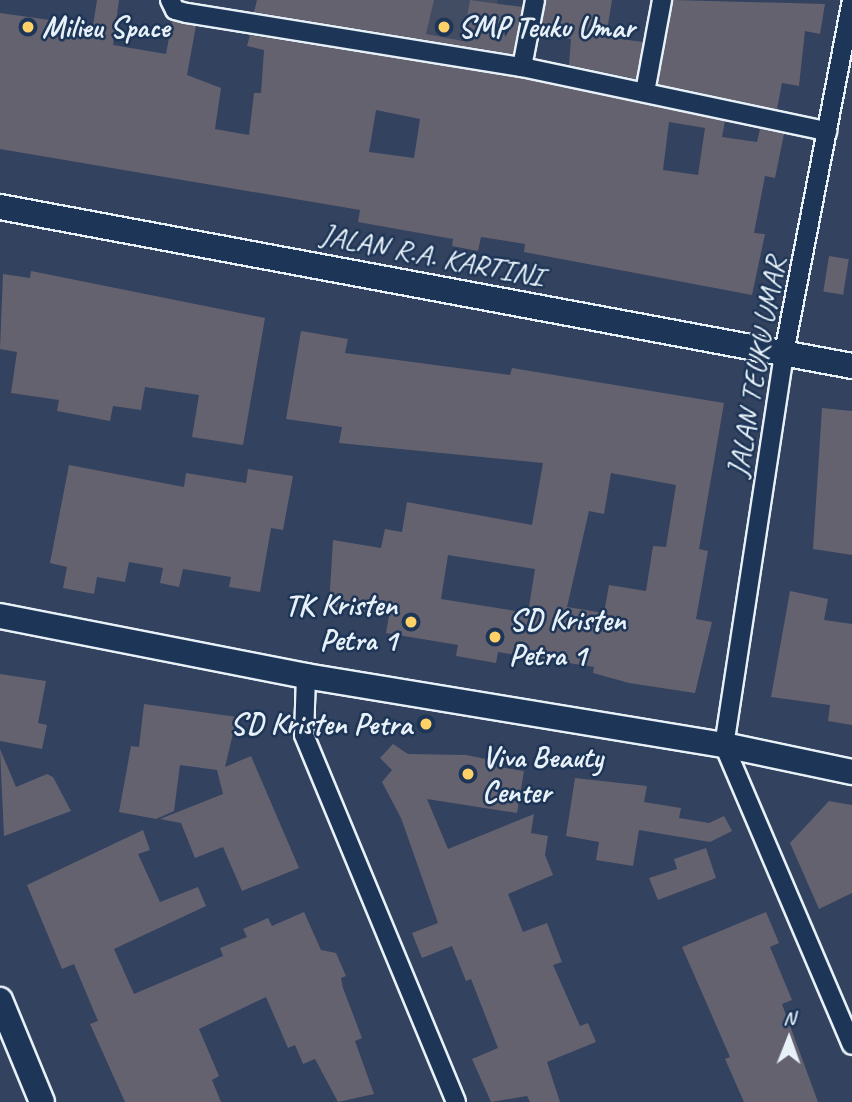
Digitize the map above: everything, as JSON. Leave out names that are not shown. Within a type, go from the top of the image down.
[{"type":"street","points":[[170,0],[176,10],[187,13],[522,67],[827,131]]},
{"type":"street","points":[[522,67],[535,0]]},
{"type":"street","points":[[645,92],[662,0]]},
{"type":"street","name":"JALAN TEUKU UMAR","points":[[724,745],[783,354],[852,0]]},
{"type":"street","name":"JALAN R.A. KARTINI","points":[[0,207],[852,366]]},
{"type":"street","points":[[0,616],[306,676],[724,745],[852,772]]},
{"type":"street","points":[[306,676],[304,735],[456,1102]]},
{"type":"street","points":[[724,745],[852,1045]]},
{"type":"street","points":[[0,1000],[42,1102]]},
{"type":"shaded area","name":"SMP Teuku Umar","points":[[411,0],[498,0],[486,59],[391,41],[398,10]]},
{"type":"building","points":[[97,0],[119,0],[113,45],[166,54],[172,21],[196,26],[187,75],[221,88],[215,129],[249,135],[254,93],[261,93],[264,50],[247,46],[250,35],[514,77],[725,121],[722,137],[757,142],[760,129],[784,134],[775,178],[765,176],[754,233],[765,234],[752,295],[524,252],[525,244],[481,237],[478,251],[452,246],[453,239],[358,222],[360,210],[0,149],[0,13],[57,21],[55,33],[91,38]],"holes":[[[376,110],[420,119],[414,158],[369,152]],[[669,122],[705,128],[698,175],[663,170]]]},
{"type":"building","points":[[257,0],[434,0],[426,34],[463,41],[470,0],[522,7],[513,54],[254,12]]},
{"type":"building","points":[[546,0],[612,0],[606,37],[643,42],[636,79],[569,65],[571,39],[540,33]]},
{"type":"building","points":[[673,0],[825,4],[820,34],[805,31],[799,86],[782,83],[777,109],[658,84]]},
{"type":"building","points":[[829,256],[849,259],[843,295],[823,292]]},
{"type":"building","points":[[31,271],[265,318],[243,445],[192,437],[199,395],[145,387],[141,410],[113,406],[110,421],[57,411],[59,400],[11,393],[17,352],[0,349],[3,274],[30,278]]},
{"type":"building","points":[[301,331],[348,339],[345,353],[510,375],[512,368],[724,403],[699,549],[708,551],[696,619],[712,622],[695,693],[629,683],[593,673],[594,667],[498,652],[496,663],[456,656],[458,645],[386,633],[389,616],[329,606],[333,540],[381,548],[385,529],[402,532],[407,502],[532,525],[543,463],[339,443],[342,427],[286,419]],"holes":[[[611,473],[676,485],[666,547],[653,546],[646,591],[609,585],[604,613],[567,607],[589,511],[604,514]],[[448,555],[535,569],[528,613],[441,599]]]},
{"type":"building","points":[[822,408],[852,411],[852,555],[813,549]]},
{"type":"building","points":[[69,465],[184,487],[186,473],[246,483],[248,469],[293,476],[283,530],[271,528],[260,592],[229,587],[231,577],[183,569],[179,587],[160,583],[163,568],[129,562],[125,582],[97,577],[94,594],[63,588],[67,567],[50,563]]},
{"type":"building","points":[[790,591],[828,599],[824,620],[852,624],[852,725],[828,721],[830,705],[771,697]]},
{"type":"building","points":[[0,674],[46,681],[38,723],[47,725],[42,749],[0,741]]},
{"type":"building","points":[[144,704],[237,717],[225,767],[251,756],[299,868],[242,891],[223,847],[195,858],[181,823],[160,819],[223,794],[217,770],[180,765],[174,811],[156,819],[119,812],[131,746],[139,747]]},
{"type":"building","points":[[393,744],[408,754],[466,755],[486,759],[485,765],[524,771],[517,813],[427,799],[448,849],[534,814],[531,833],[548,836],[545,855],[553,875],[508,894],[523,932],[547,923],[562,962],[553,965],[580,1026],[588,1023],[596,1042],[547,1062],[560,1102],[530,1102],[527,1096],[491,1102],[472,1059],[498,1048],[471,979],[466,981],[452,946],[422,958],[412,933],[438,923],[401,818],[382,782],[392,770],[380,758]]},
{"type":"building","points":[[0,749],[16,787],[47,774],[53,777],[71,811],[4,836]]},
{"type":"building","points":[[575,778],[647,786],[644,802],[681,808],[679,818],[709,823],[724,816],[732,831],[710,842],[639,830],[633,866],[596,860],[599,842],[566,836]]},
{"type":"building","points":[[829,801],[852,805],[852,893],[819,909],[790,843]]},
{"type":"building","points":[[143,830],[150,850],[138,854],[160,902],[198,887],[206,906],[114,949],[134,994],[223,956],[220,948],[247,937],[243,929],[268,918],[272,926],[304,912],[321,950],[336,953],[346,976],[341,978],[343,988],[362,1038],[355,1041],[374,1094],[338,1102],[315,1059],[303,1064],[295,1045],[288,1048],[266,997],[199,1029],[219,1076],[212,1080],[221,1102],[125,1102],[90,1024],[98,1021],[74,964],[62,969],[27,885]]},
{"type":"building","points":[[706,848],[716,878],[658,900],[649,878],[677,869],[674,859]]},
{"type":"building","points":[[766,912],[779,943],[770,947],[792,1000],[782,1004],[818,1102],[744,1102],[725,1059],[730,1057],[682,947]]},
{"type":"place","name":"Milieu Space","points":[[28,27]]},
{"type":"place","name":"SMP Teuku Umar","points":[[444,27]]},
{"type":"place","name":"TK Kristen Petra 1","points":[[411,622]]},
{"type":"place","name":"SD Kristen Petra 1","points":[[495,637]]},
{"type":"place","name":"SD Kristen Petra","points":[[426,724]]},
{"type":"place","name":"Viva Beauty Center","points":[[468,774]]}]
